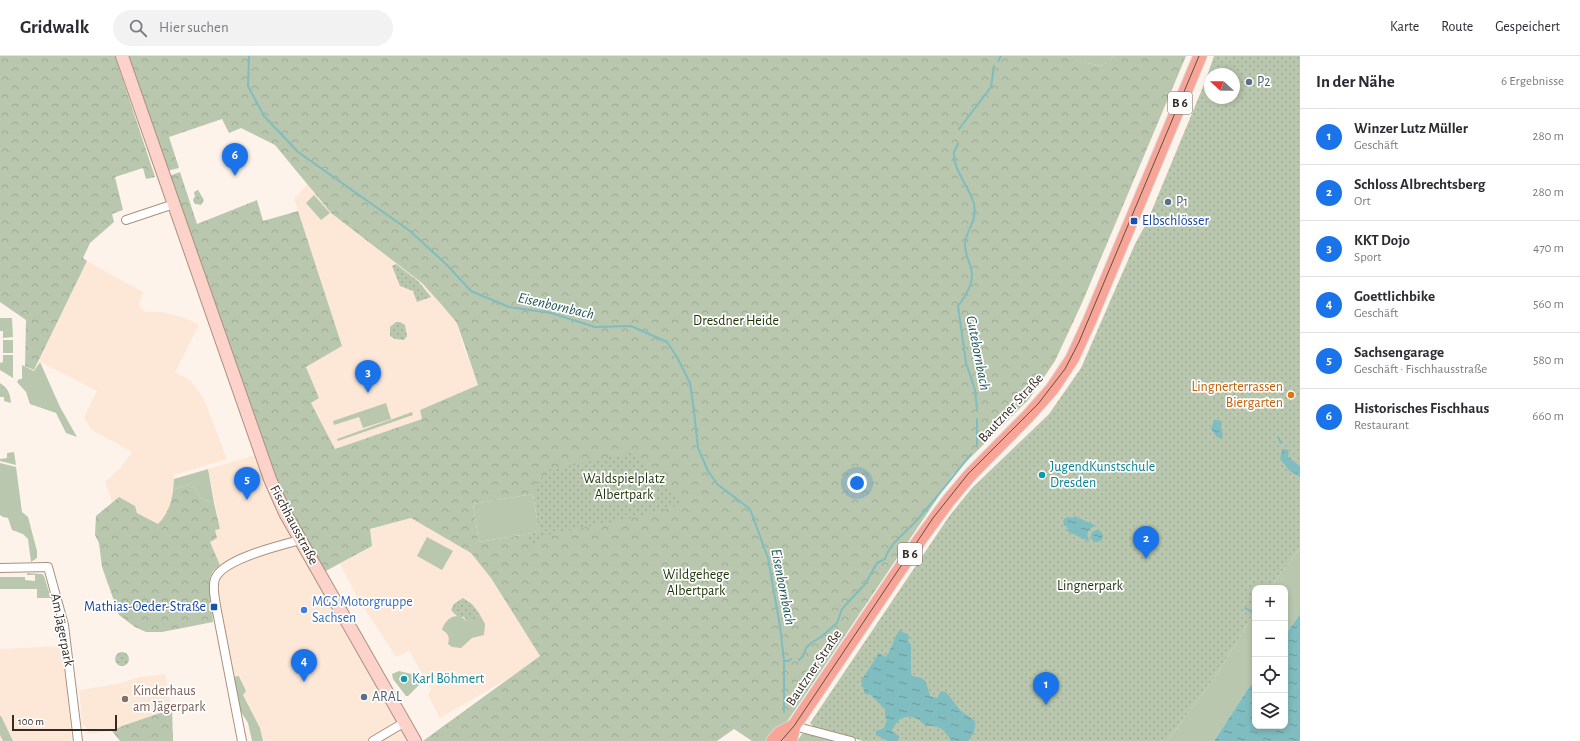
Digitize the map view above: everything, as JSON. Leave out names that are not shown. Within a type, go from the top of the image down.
[{"type":"main road","name":"Fischhausstraße","points":[[122,56],[270,479],[285,513],[300,540],[416,741]]},
{"type":"main road","name":"Bautzner Straße","points":[[790,741],[794,726],[941,510],[970,475],[1039,405],[1065,371],[1091,319],[1200,56]]},
{"type":"main road","name":"Bautzner Straße","points":[[773,741],[780,733],[794,726]]},
{"type":"street","points":[[126,220],[174,204]]},
{"type":"street","points":[[242,741],[216,606],[214,585],[215,578],[226,566],[249,555],[300,540]]},
{"type":"street","name":"Am Jägerpark","points":[[0,568],[48,567],[64,625],[78,741]]},
{"type":"street","points":[[374,741],[405,722]]},
{"type":"street","points":[[794,726],[851,741]]},
{"type":"shaded area","points":[[307,185],[331,213],[422,283],[441,304],[457,323],[463,345],[478,385],[420,410],[422,419],[335,449],[311,403],[318,395],[306,367],[342,346],[294,199]]},
{"type":"shaded area","points":[[87,261],[143,292],[139,306],[146,312],[162,312],[185,318],[199,325],[175,372],[190,380],[204,399],[227,459],[174,475],[172,502],[163,520],[158,524],[137,513],[119,497],[112,501],[105,482],[121,467],[132,452],[92,430],[85,420],[85,415],[97,391],[39,361]]},
{"type":"shaded area","points":[[256,455],[294,538],[290,547],[296,545],[301,547],[397,720],[391,727],[368,741],[263,741],[260,728],[243,694],[246,691],[240,676],[233,677],[218,586],[222,577],[229,570],[227,564],[220,565],[210,542],[215,530],[220,528],[208,469]]},
{"type":"shaded area","points":[[411,518],[471,553],[491,578],[540,656],[511,677],[440,718],[428,695],[431,689],[409,651],[396,657],[357,597],[340,564],[372,546],[369,530]]},
{"type":"shaded area","points":[[62,646],[72,741],[0,741],[0,649]]},
{"type":"shaded area","name":"Kinderhaus am Jägerpark","points":[[165,674],[172,709],[122,726],[112,731],[88,734],[86,727],[82,724],[79,690],[118,684],[139,677]]},
{"type":"shaded area","points":[[401,730],[404,731],[409,741],[379,741],[394,732]]},
{"type":"green space","points":[[0,56],[115,56],[155,177],[146,179],[143,168],[115,177],[123,210],[112,214],[114,222],[90,243],[83,258],[87,261],[34,370],[25,366],[26,320],[0,302]]},
{"type":"green space","name":"Dresdner Heide","points":[[127,56],[1075,56],[1075,60],[1101,66],[1113,56],[1186,56],[1082,303],[1055,361],[1029,399],[953,475],[774,741],[752,741],[734,729],[717,741],[423,741],[540,656],[491,578],[471,553],[411,518],[370,529],[372,546],[324,572],[281,494],[169,176],[180,172],[197,224],[257,200],[263,221],[298,211],[342,346],[306,367],[319,398],[311,403],[335,449],[422,419],[420,410],[478,385],[457,323],[422,283],[331,213],[275,145],[241,128],[229,133],[222,119],[169,137],[179,168],[167,171]],"holes":[[[533,494],[539,532],[479,542],[473,504]]]},
{"type":"green space","points":[[1075,56],[1113,56],[1101,66],[1074,60]]},
{"type":"green space","name":"Lingnerpark","points":[[1214,56],[1300,56],[1300,548],[1272,585],[1252,585],[1252,617],[1217,674],[1167,741],[863,741],[814,727],[810,723],[950,515],[972,488],[1049,414],[1081,368],[1135,244],[1147,222],[1204,84],[1204,104],[1240,104],[1240,68],[1210,68]]},
{"type":"green space","points":[[198,190],[204,200],[201,205],[195,204],[193,200],[195,196],[194,192]]},
{"type":"green space","points":[[314,195],[330,213],[321,220],[306,203]]},
{"type":"green space","points":[[396,264],[418,281],[431,297],[417,302],[413,291],[400,286],[392,266]]},
{"type":"green space","points":[[0,318],[12,318],[13,337],[3,338],[3,331],[0,331]]},
{"type":"green space","points":[[396,322],[400,322],[405,325],[407,336],[404,340],[395,339],[390,336],[390,327]]},
{"type":"green space","points":[[3,340],[13,340],[13,353],[3,353]]},
{"type":"green space","points":[[3,355],[13,355],[13,378],[0,370],[0,363],[3,362]]},
{"type":"green space","points":[[40,362],[60,407],[77,437],[66,433],[56,413],[30,404],[26,392],[17,382],[19,379],[22,379],[22,365],[34,371]]},
{"type":"green space","points":[[0,383],[8,391],[11,403],[4,401],[4,397],[0,397]]},
{"type":"green space","points":[[386,403],[391,419],[363,428],[359,417],[334,425],[333,421]]},
{"type":"green space","points":[[412,412],[413,415],[338,441],[337,439]]},
{"type":"green space","points":[[14,452],[16,465],[0,461],[0,459],[7,458],[7,453]]},
{"type":"green space","name":"Waldspielplatz Albertpark","points":[[635,452],[685,503],[642,516],[547,535],[534,548],[528,544],[524,535],[539,532],[534,488],[548,470]]},
{"type":"green space","points":[[0,463],[16,467],[22,512],[28,517],[37,551],[37,558],[31,562],[28,539],[23,534],[12,530],[8,518],[0,515]]},
{"type":"green space","points":[[208,469],[214,503],[200,498],[192,483],[173,490],[174,479]]},
{"type":"green space","points":[[192,483],[200,498],[214,503],[220,529],[215,530],[217,538],[210,542],[220,565],[213,571],[210,577],[213,622],[162,632],[146,632],[135,627],[119,615],[102,567],[99,543],[95,535],[96,516],[119,497],[135,506],[137,513],[158,524],[164,517],[172,500],[173,490]]},
{"type":"green space","points":[[533,494],[539,532],[479,542],[473,504]]},
{"type":"green space","points":[[427,537],[453,551],[442,570],[417,556]]},
{"type":"green space","points":[[1300,548],[1300,614],[1288,631],[1288,585],[1272,585]]},
{"type":"green space","points":[[27,573],[42,574],[44,576],[51,598],[37,598],[37,589],[0,589],[0,577],[25,577],[25,580],[35,581],[35,575],[27,575]]},
{"type":"green space","points":[[463,598],[472,604],[479,613],[471,620],[467,621],[464,617],[458,617],[451,610],[454,604]]},
{"type":"green space","points":[[479,613],[485,624],[484,635],[472,638],[461,648],[452,647],[448,644],[448,636],[446,632],[442,630],[449,619],[459,616],[467,621]]},
{"type":"green space","points":[[1252,617],[1252,683],[1214,741],[1167,741],[1217,674]]},
{"type":"green space","points":[[122,652],[127,654],[129,659],[127,664],[122,666],[117,664],[115,659],[117,654]]},
{"type":"green space","points":[[399,671],[416,675],[419,681],[419,685],[408,696],[406,696],[393,679],[392,674]]},
{"type":"green space","points":[[239,676],[246,691],[243,695],[260,728],[263,741],[252,741],[248,723],[240,710],[233,677]]},
{"type":"green space","points":[[172,709],[173,741],[120,741],[112,731],[122,726]]},
{"type":"green space","points":[[0,716],[13,741],[3,741],[0,735]]},
{"type":"green space","points":[[811,733],[840,741],[797,741],[802,734]]},
{"type":"water","points":[[1214,420],[1219,420],[1222,423],[1221,429],[1223,435],[1221,439],[1217,437],[1211,429]]},
{"type":"water","points":[[1284,449],[1289,451],[1288,457],[1300,466],[1300,477],[1290,471],[1280,459]]},
{"type":"water","points":[[1074,516],[1097,526],[1091,528],[1088,532],[1088,539],[1090,542],[1067,531],[1068,528],[1064,525],[1063,520],[1067,517],[1073,518]]},
{"type":"water","points":[[1097,530],[1101,532],[1103,536],[1101,540],[1097,542],[1093,540],[1091,536],[1093,532]]},
{"type":"water","points":[[1300,614],[1300,741],[1214,741],[1252,683],[1252,729],[1288,729],[1288,631]]},
{"type":"water","points":[[901,629],[902,632],[909,635],[908,641],[911,645],[912,676],[922,678],[926,682],[930,696],[937,698],[941,691],[946,692],[960,710],[975,721],[974,732],[968,741],[951,741],[942,729],[926,725],[915,718],[910,717],[899,720],[892,731],[899,736],[898,741],[888,741],[876,735],[876,731],[884,728],[887,719],[885,717],[885,709],[871,695],[865,694],[861,681],[879,653],[886,657]]},
{"type":"waterway","name":"Eisenbornbach","points":[[249,56],[248,86],[264,116],[298,152],[410,231],[447,265],[471,291],[509,307],[551,313],[595,327],[631,326],[667,342],[677,357],[690,383],[698,448],[708,471],[717,484],[750,509],[768,558],[780,626],[784,661],[784,712]]},
{"type":"waterway","name":"Gutebornbach","points":[[998,61],[1001,56]]},
{"type":"waterway","name":"Gutebornbach","points":[[959,129],[991,87],[994,66]]},
{"type":"waterway","name":"Gutebornbach","points":[[958,144],[954,152],[954,158],[958,171],[972,198],[975,210],[965,242],[972,279],[966,294],[958,306],[966,363],[975,390],[977,409]]},
{"type":"waterway","name":"Gutebornbach","points":[[977,419],[977,445]]},
{"type":"waterway","points":[[1278,437],[1281,443]]},
{"type":"waterway","name":"Gutebornbach","points":[[799,660],[803,656],[806,648],[811,643],[821,637],[837,623],[842,609],[865,584],[877,563],[885,559],[894,543],[918,519],[971,454]]},
{"type":"waterway","points":[[1245,608],[1252,612]]},
{"type":"waterway","name":"Eisenbornbach","points":[[784,661],[791,659]]},
{"type":"tram line","points":[[781,741],[794,726],[933,518],[968,474],[1038,404],[1065,369],[1079,342],[1199,56]]},
{"type":"place","name":"P2","points":[[1249,82]]},
{"type":"place","name":"Historisches Fischhaus","points":[[235,176]]},
{"type":"place","name":"P1","points":[[1168,202]]},
{"type":"place","name":"Elbschlösser","points":[[1134,221]]},
{"type":"place","name":"KKT Dojo","points":[[368,393]]},
{"type":"place","name":"Lingnerterrassen Biergarten","points":[[1291,395]]},
{"type":"place","name":"JugendKunstschule Dresden","points":[[1042,475]]},
{"type":"place","name":"Sachsengarage","points":[[247,500]]},
{"type":"place","name":"Schloss Albrechtsberg","points":[[1146,559]]},
{"type":"place","name":"Mathias-Oeder-Straße","points":[[214,607]]},
{"type":"place","name":"MGS Motorgruppe Sachsen","points":[[304,610]]},
{"type":"place","name":"Karl Böhmert","points":[[404,679]]},
{"type":"place","name":"Goettlichbike","points":[[304,682]]},
{"type":"place","name":"ARAL","points":[[364,697]]},
{"type":"place","name":"Kinderhaus am Jägerpark","points":[[125,699]]},
{"type":"place","name":"Winzer Lutz Müller","points":[[1046,705]]},
{"type":"park label","name":"Wildgehege Albertpark","points":[[696,584]]}]
